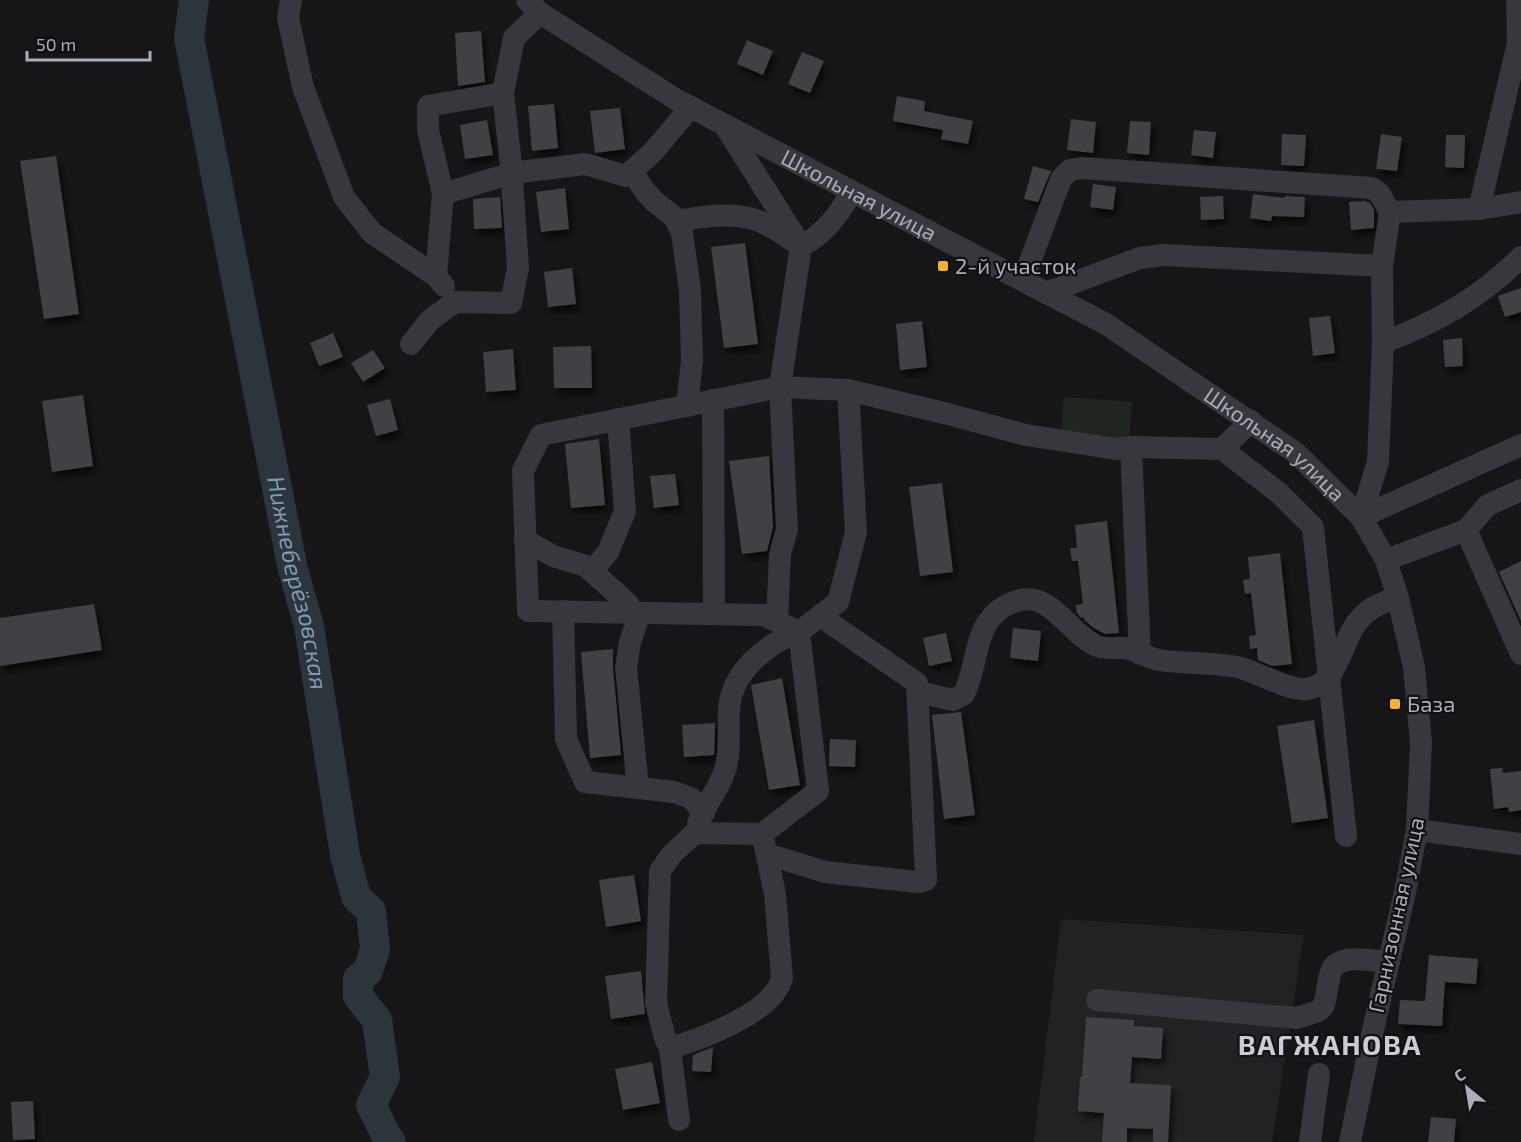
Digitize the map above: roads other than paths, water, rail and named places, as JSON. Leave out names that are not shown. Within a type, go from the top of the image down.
[{"type":"street","points":[[291,0],[288,18],[303,87],[344,197],[372,233],[436,276],[455,302]]},
{"type":"street","points":[[1479,209],[1518,43],[1516,0]]},
{"type":"street","points":[[411,344],[430,320],[455,302],[511,303],[518,268],[512,172],[503,93],[514,38],[534,7]]},
{"type":"street","name":"Школьная улица","points":[[534,7],[691,107],[1106,324],[1296,453],[1361,517]]},
{"type":"street","points":[[436,276],[443,194],[428,130],[428,106],[503,93]]},
{"type":"street","points":[[443,194],[512,172],[585,164],[626,176],[652,153],[691,107]]},
{"type":"street","points":[[725,125],[801,246],[780,387],[787,529],[780,554],[777,621]]},
{"type":"street","points":[[1023,280],[1061,178],[1070,170],[1082,168],[1372,188],[1380,194],[1390,212],[1382,266],[1383,343],[1378,462],[1361,517]]},
{"type":"street","points":[[632,171],[644,190],[677,221],[682,233],[690,290],[692,361],[687,406]]},
{"type":"street","points":[[801,246],[813,240],[827,228],[852,192]]},
{"type":"street","points":[[1390,212],[1479,209],[1521,202]]},
{"type":"street","points":[[677,221],[727,215],[754,219],[801,246]]},
{"type":"street","points":[[1046,293],[1140,258],[1164,255],[1382,266]]},
{"type":"street","points":[[1383,343],[1419,329],[1459,308],[1487,289],[1521,256]]},
{"type":"street","points":[[799,632],[764,615],[528,611],[523,471],[542,435],[780,387],[848,390],[1026,435],[1116,450],[1131,447],[1222,449],[1279,493],[1313,527],[1346,836]]},
{"type":"street","points":[[679,1120],[670,1048],[665,1038],[656,1003],[660,871],[699,823],[725,770],[731,696],[746,667],[771,645],[799,632],[838,602],[856,532],[848,390]]},
{"type":"street","points":[[713,400],[714,614]]},
{"type":"street","points":[[592,571],[608,552],[625,511],[618,420]]},
{"type":"street","points":[[1222,449],[1251,421]]},
{"type":"street","points":[[1361,517],[1521,445]]},
{"type":"street","points":[[1131,447],[1140,654]]},
{"type":"street","points":[[1386,560],[1466,530],[1488,505],[1521,490]]},
{"type":"street","name":"Гарнизонная улица","points":[[1350,1142],[1406,892],[1417,830],[1421,743],[1414,667],[1398,598],[1386,560],[1361,517]]},
{"type":"street","points":[[1466,530],[1521,654]]},
{"type":"street","points":[[525,540],[553,556],[586,566],[637,613]]},
{"type":"street","points":[[918,692],[953,700],[964,694],[985,622],[1006,605],[1035,599],[1055,610],[1079,633],[1098,646],[1125,648],[1157,660],[1235,667],[1303,689],[1314,688],[1329,676],[1358,620],[1379,604],[1398,598]]},
{"type":"street","points":[[563,611],[566,739],[585,782],[685,795],[691,798],[699,823]]},
{"type":"street","points":[[637,613],[626,667],[638,788]]},
{"type":"street","points":[[699,823],[764,844],[825,872],[918,882],[926,880],[917,683],[820,616]]},
{"type":"street","points":[[764,844],[819,791],[799,632]]},
{"type":"street","points":[[1417,830],[1516,848]]},
{"type":"street","points":[[670,1048],[699,1040],[721,1030],[771,999],[780,988],[782,978],[775,894],[764,844]]},
{"type":"street","points":[[1097,1000],[1297,1018],[1323,1007],[1330,971],[1346,958],[1389,962]]},
{"type":"street","points":[[1310,1142],[1319,1074]]},
{"type":"waterway","name":"Нижнеберёзовская","points":[[194,0],[189,38],[293,570],[309,626],[345,855],[356,897],[371,911],[375,949],[368,971],[358,979],[358,996],[377,1020],[385,1077],[371,1105],[391,1142]]},
{"type":"place","name":"2-й участок","points":[[943,266]]},
{"type":"place","name":"База","points":[[1395,704]]},
{"type":"district","name":"ВАГЖАНОВА","points":[[1330,1045]]}]
